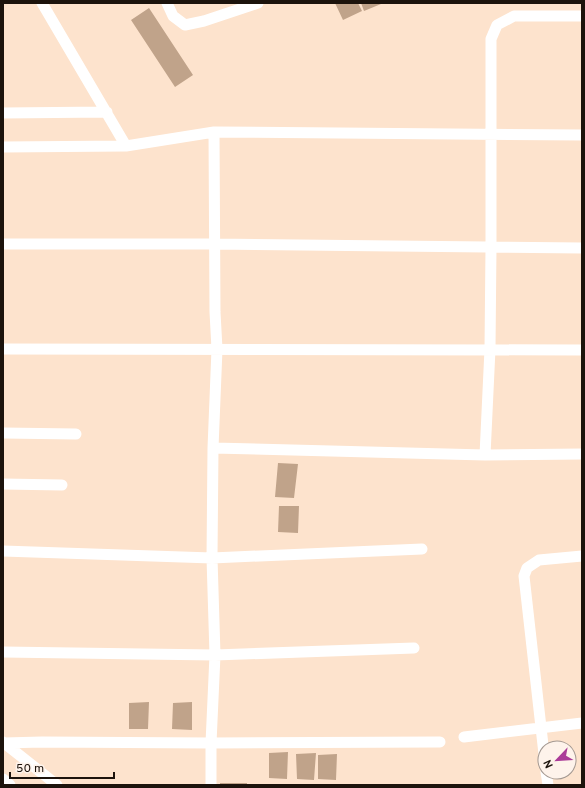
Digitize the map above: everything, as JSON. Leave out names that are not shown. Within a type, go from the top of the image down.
[{"type":"street","points":[[42,3],[126,146]]},
{"type":"street","points":[[167,3],[173,16],[185,25],[204,22],[258,3]]},
{"type":"street","points":[[485,455],[490,349],[491,39],[497,25],[514,16],[582,16]]},
{"type":"street","points":[[3,113],[106,112]]},
{"type":"street","points":[[211,785],[211,743],[215,655],[212,558],[212,448],[218,349],[215,312],[214,132]]},
{"type":"street","points":[[3,147],[126,146],[214,132],[491,133],[582,135]]},
{"type":"street","points":[[3,244],[214,244],[582,248]]},
{"type":"street","points":[[3,349],[582,350]]},
{"type":"street","points":[[3,433],[76,434]]},
{"type":"street","points":[[212,448],[485,455],[582,454]]},
{"type":"street","points":[[3,484],[62,485]]},
{"type":"street","points":[[3,551],[212,558],[422,549]]},
{"type":"street","points":[[542,740],[524,576],[527,568],[539,560],[582,556]]},
{"type":"street","points":[[3,652],[215,655],[414,648]]},
{"type":"street","points":[[464,737],[582,723]]},
{"type":"street","points":[[4,743],[440,742]]},
{"type":"street","points":[[4,743],[57,785]]},
{"type":"street","points":[[3,779],[10,785]]},
{"type":"building","points":[[335,3],[358,3],[362,11],[343,20]]},
{"type":"building","points":[[361,3],[380,3],[381,4],[364,11]]},
{"type":"building","points":[[149,8],[193,75],[175,87],[131,20]]},
{"type":"building","points":[[278,463],[298,464],[294,498],[275,497]]},
{"type":"building","points":[[279,506],[299,506],[298,533],[278,532]]},
{"type":"building","points":[[149,702],[148,729],[129,729],[129,703]]},
{"type":"building","points":[[192,702],[192,730],[172,729],[173,703]]},
{"type":"building","points":[[288,752],[287,779],[269,778],[269,753]]},
{"type":"building","points":[[316,753],[314,780],[297,779],[296,754]]},
{"type":"building","points":[[337,754],[336,780],[318,779],[318,755]]},
{"type":"building","points":[[220,783],[247,783],[247,785],[220,785]]}]
